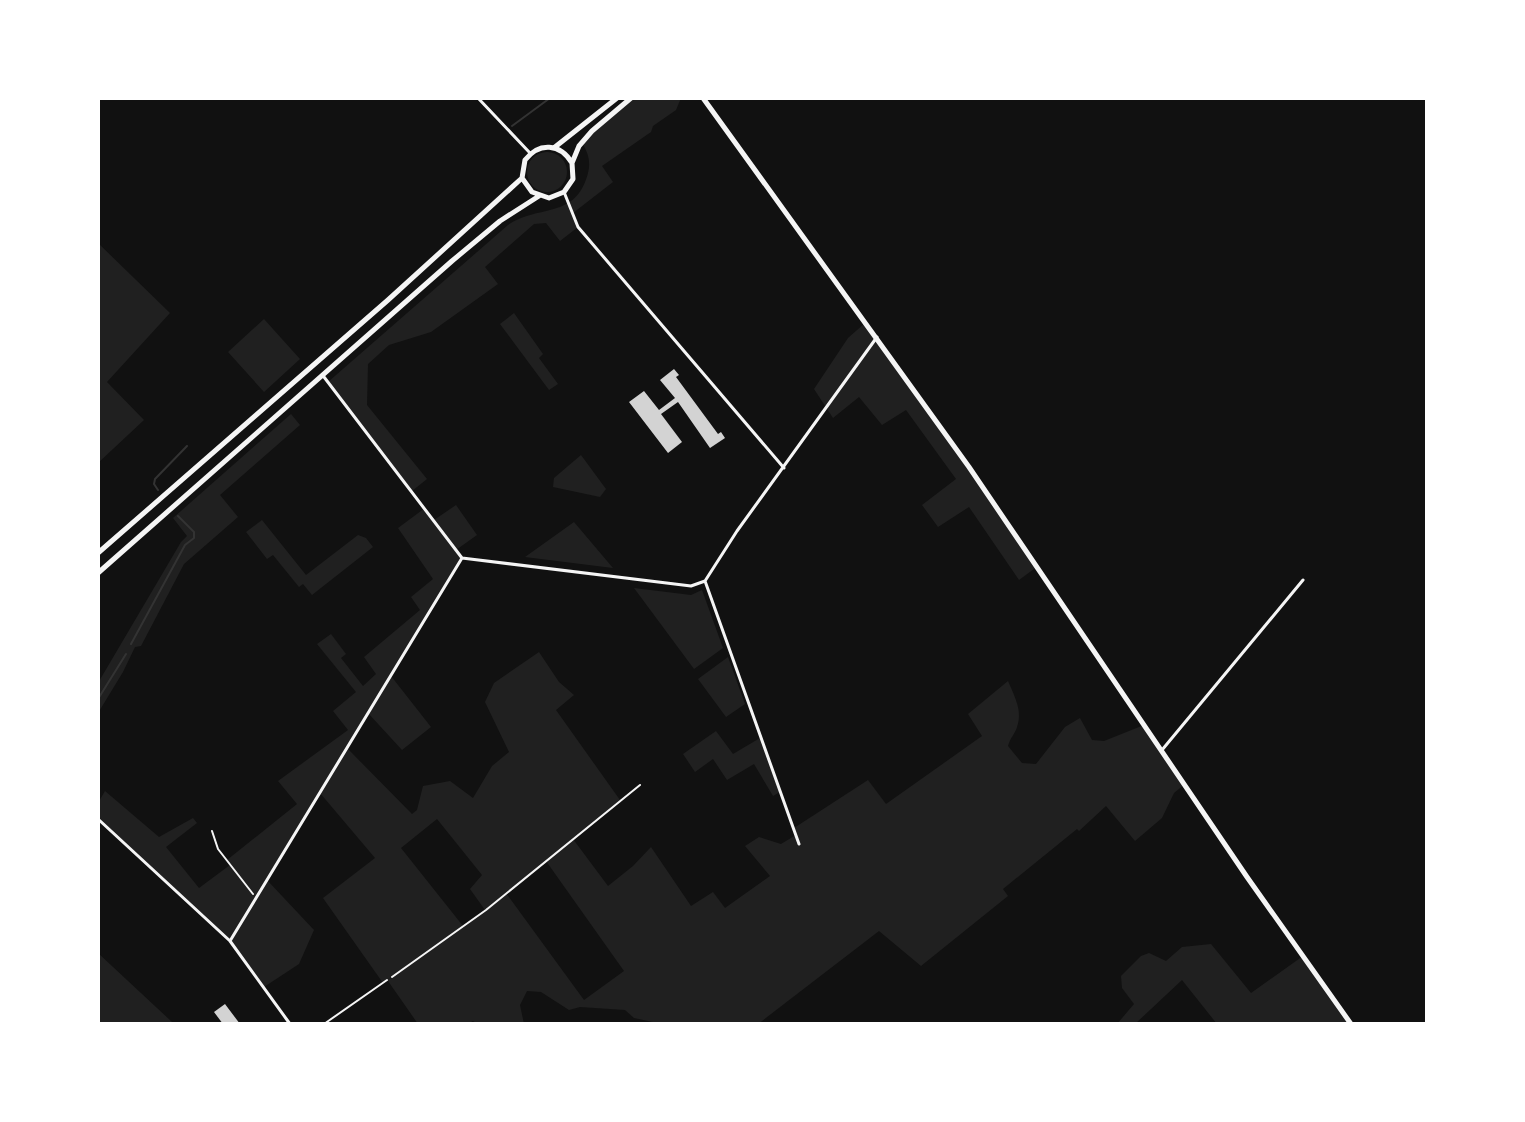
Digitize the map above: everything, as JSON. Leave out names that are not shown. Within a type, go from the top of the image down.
[{"type":"main road","points":[[554,147],[617,98]]},
{"type":"main road","points":[[572,163],[562,150],[538,148],[530,153],[522,169],[522,178],[526,186],[539,196],[549,198],[564,192],[573,179],[572,163],[579,146],[631,98]]},
{"type":"main road","points":[[703,98],[1038,566],[1351,1024]]},
{"type":"main road","points":[[98,553],[388,300],[522,178]]},
{"type":"main road","points":[[98,573],[452,261],[500,221],[539,196]]},
{"type":"street","points":[[478,98],[530,153]]},
{"type":"street","points":[[564,192],[578,227],[784,468]]},
{"type":"street","points":[[323,375],[462,558],[691,586],[705,581],[737,531],[877,337]]},
{"type":"street","points":[[230,941],[462,558]]},
{"type":"street","points":[[1162,750],[1303,580]]},
{"type":"street","points":[[705,581],[799,844]]},
{"type":"street","points":[[98,819],[230,941],[290,1024]]},
{"type":"lane","points":[[324,1024],[387,980]]},
{"type":"path","points":[[387,980],[486,910],[640,785]]},
{"type":"path","points":[[212,831],[218,849],[256,898]]},
{"type":"shaded area","points":[[631,98],[681,98],[676,110],[653,126],[651,132],[602,166],[613,182],[573,213],[578,227],[560,241],[546,223],[534,224],[485,267],[498,284],[431,332],[389,345],[368,364],[367,405],[427,479],[412,491],[328,382],[508,225],[565,205],[575,198],[589,169],[582,143]]},
{"type":"shaded area","points":[[547,152],[561,158],[567,172],[561,186],[547,192],[533,186],[527,172],[533,158]]},
{"type":"shaded area","points":[[98,243],[170,313],[107,382],[144,420],[98,463]]},
{"type":"shaded area","points":[[514,313],[543,354],[539,358],[558,384],[549,390],[500,324]]},
{"type":"shaded area","points":[[264,319],[300,359],[264,392],[228,352]]},
{"type":"shaded area","points":[[865,323],[1038,566],[1019,580],[969,507],[938,527],[922,505],[956,479],[906,410],[882,425],[859,397],[833,418],[814,389],[848,338]]},
{"type":"shaded area","points":[[291,414],[300,425],[220,495],[238,517],[184,564],[141,646],[135,647],[98,713],[98,683],[187,536],[173,518]]},
{"type":"shaded area","points":[[581,455],[606,489],[600,497],[553,487],[554,478]]},
{"type":"shaded area","points":[[456,505],[477,535],[456,550],[462,558],[391,676],[431,727],[402,750],[368,713],[347,748],[412,814],[417,810],[423,786],[450,781],[473,798],[492,766],[509,752],[485,702],[494,683],[539,652],[559,682],[574,695],[556,710],[620,800],[573,839],[608,886],[651,847],[691,906],[713,892],[725,908],[770,876],[745,846],[759,837],[781,844],[796,835],[794,828],[868,780],[886,804],[982,736],[968,714],[1008,681],[1017,703],[1019,721],[1008,746],[1022,763],[1036,764],[1065,727],[1080,718],[1092,740],[1104,741],[1144,725],[1185,784],[1174,793],[1162,818],[1135,841],[1106,806],[1079,831],[1077,829],[1003,889],[1008,896],[921,966],[879,931],[758,1024],[662,1024],[634,1018],[625,1010],[580,1007],[569,1010],[541,992],[527,991],[520,1005],[524,1024],[477,1024],[473,1021],[467,1024],[418,1024],[388,981],[383,983],[323,898],[375,858],[320,793],[267,880],[314,930],[299,964],[264,987],[230,941],[98,819],[98,803],[105,791],[159,837],[193,818],[197,823],[166,847],[199,888],[230,865],[227,860],[297,804],[278,781],[348,730],[333,711],[356,692],[317,644],[331,634],[346,654],[341,658],[363,686],[376,674],[364,657],[420,610],[411,597],[433,579],[398,528],[425,508],[434,520]],"holes":[[[437,819],[482,875],[470,889],[485,910],[463,926],[401,848]],[[546,861],[624,971],[584,1000],[506,893]]]},
{"type":"shaded area","points":[[262,520],[306,575],[358,535],[366,538],[373,547],[312,595],[303,584],[299,587],[273,555],[267,559],[246,532]]},
{"type":"shaded area","points":[[574,522],[613,568],[525,557]]},
{"type":"shaded area","points":[[634,588],[691,595],[702,590],[723,648],[694,669]]},
{"type":"shaded area","points":[[728,657],[745,704],[726,717],[698,679]]},
{"type":"shaded area","points":[[716,731],[733,754],[760,738],[780,792],[773,796],[754,764],[727,780],[713,759],[695,772],[683,754]]},
{"type":"shaded area","points":[[1211,944],[1251,993],[1303,956],[1351,1024],[1217,1024],[1182,980],[1135,1024],[1117,1024],[1134,1004],[1122,988],[1121,976],[1141,956],[1149,953],[1166,961],[1182,947]]},
{"type":"shaded area","points":[[98,953],[171,1021],[174,1024],[98,1024]]},
{"type":"building","points":[[674,369],[679,375],[676,377],[718,434],[721,432],[725,438],[710,448],[678,402],[661,414],[682,442],[668,453],[629,402],[644,391],[659,410],[675,398],[660,380]]},
{"type":"building","points":[[225,1004],[240,1024],[223,1024],[214,1012]]},
{"type":"waterway","points":[[512,126],[550,98]]},
{"type":"waterway","points":[[158,490],[155,479],[187,446]]},
{"type":"waterway","points":[[131,644],[185,545],[194,538],[194,532],[178,516]]},
{"type":"waterway","points":[[98,699],[126,654]]}]
